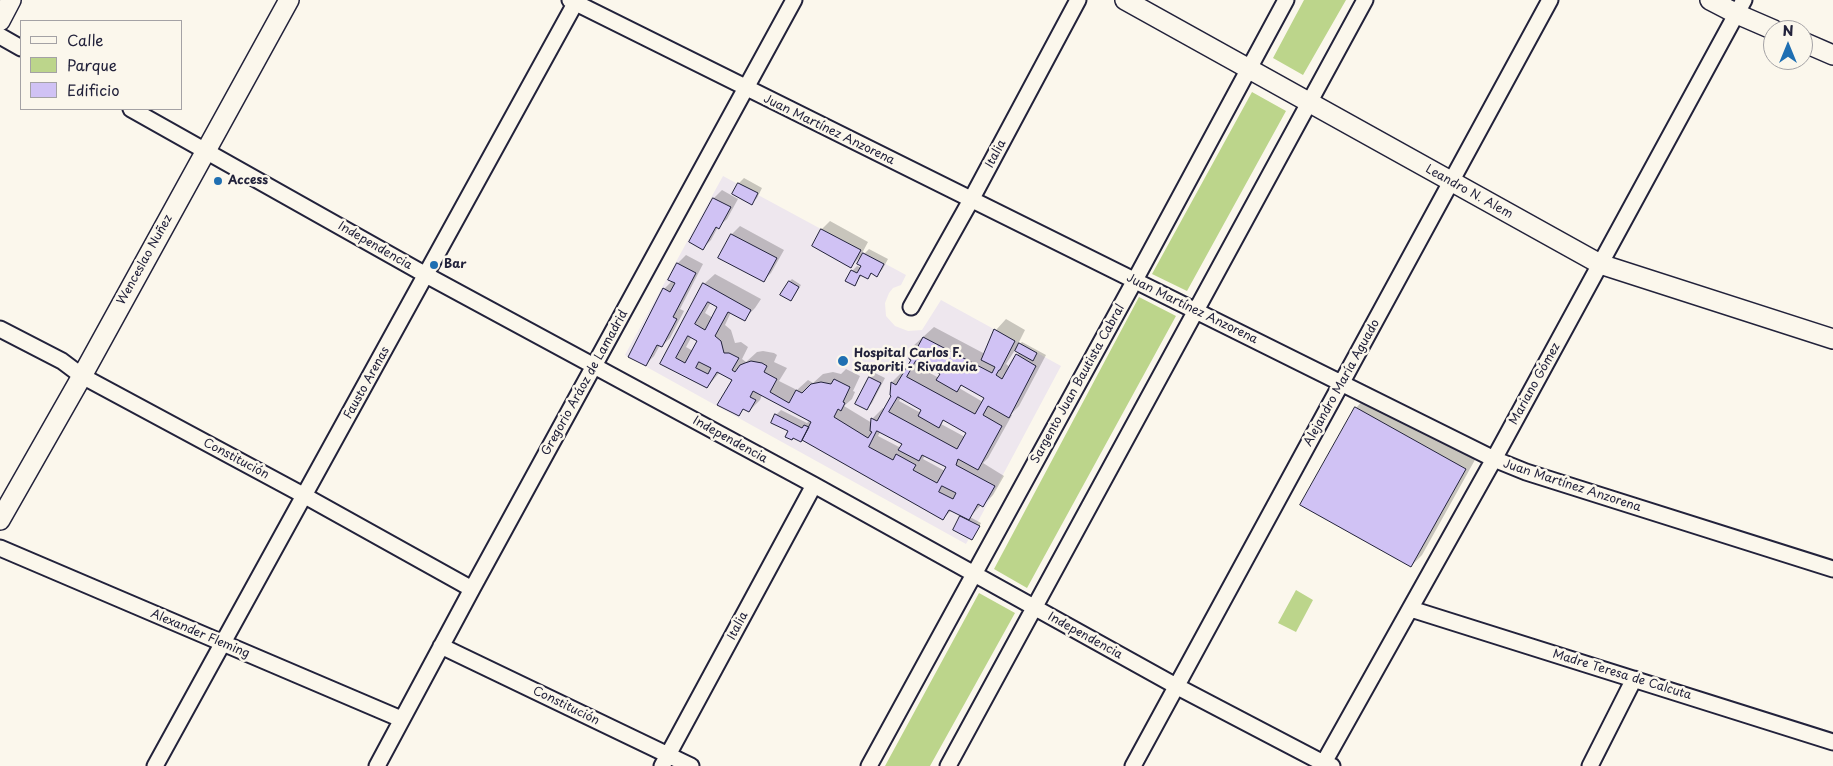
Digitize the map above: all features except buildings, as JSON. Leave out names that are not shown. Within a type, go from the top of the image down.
[{"type":"street","points":[[0,21],[11,0]]},
{"type":"street","name":"Wenceslao Nuñez","points":[[0,520],[82,376],[289,0]]},
{"type":"street","name":"Gregorio Aráoz de Lamadrid","points":[[378,766],[472,588],[794,0]]},
{"type":"street","name":"Italia","points":[[911,307],[971,200],[1078,0]]},
{"type":"street","name":"Leandro N. Alem","points":[[1125,0],[1600,264],[1833,339]]},
{"type":"street","name":"Sargento Juan Bautista Cabral","points":[[869,766],[1286,0]]},
{"type":"street","points":[[948,766],[1365,0]]},
{"type":"street","name":"Alejandro María Aguado","points":[[1133,766],[1550,0]]},
{"type":"street","points":[[1710,0],[1740,7],[1763,23]]},
{"type":"street","name":"Juan Martínez Anzorena","points":[[574,1],[745,88],[1494,459],[1526,472],[1833,569]]},
{"type":"street","name":"Fausto Arenas","points":[[156,766],[426,276],[574,1]]},
{"type":"street","name":"Mariano Gómez","points":[[1326,765],[1740,7]]},
{"type":"street","points":[[0,36],[20,47]]},
{"type":"street","points":[[1813,46],[1833,55]]},
{"type":"street","name":"Independencia","points":[[133,110],[426,276],[814,485],[1176,686],[1326,765]]},
{"type":"street","name":"Constitución","points":[[0,329],[62,362],[82,376],[472,588]]},
{"type":"street","name":"Italia","points":[[665,761],[814,485]]},
{"type":"street","name":"Alexander Fleming","points":[[0,548],[402,719]]},
{"type":"street","name":"Madre Teresa de Calcuta","points":[[1411,609],[1833,742]]},
{"type":"street","name":"Constitución","points":[[441,646],[665,761],[691,766]]},
{"type":"street","points":[[1590,766],[1634,679]]},
{"type":"shaded area","name":"Hospital Carlos F. Saporiti - Rivadavia","points":[[723,176],[906,275],[901,285],[893,288],[889,293],[885,303],[886,316],[895,326],[908,331],[922,330],[941,300],[1061,366],[966,544],[625,355]]},
{"type":"green space","points":[[1304,0],[1346,0],[1303,75],[1273,58]]},
{"type":"green space","points":[[1252,92],[1286,111],[1187,291],[1152,274]]},
{"type":"green space","points":[[1139,297],[1176,316],[1027,588],[994,569]]},
{"type":"green space","points":[[1296,590],[1313,600],[1296,632],[1278,623]]},
{"type":"green space","points":[[979,593],[1015,613],[930,766],[885,766]]},
{"type":"place","name":"Access","points":[[218,181]]},
{"type":"place","name":"Bar","points":[[434,265]]},
{"type":"place","name":"Hospital Carlos F. Saporiti - Rivadavia","points":[[843,361]]}]
